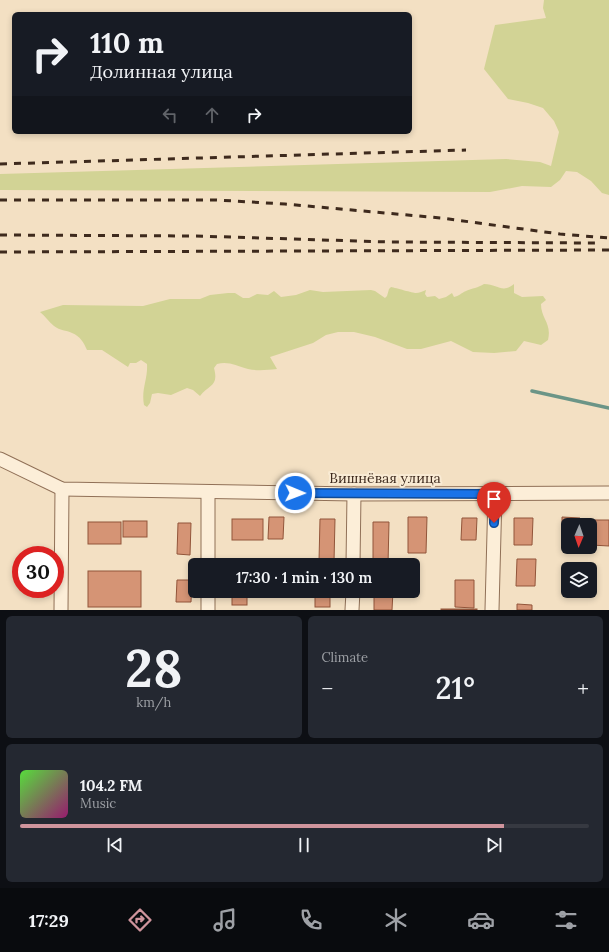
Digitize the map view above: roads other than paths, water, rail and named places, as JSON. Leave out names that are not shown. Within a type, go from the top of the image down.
[{"type":"street","name":"Вишнёвая улица","points":[[0,459],[62,489],[354,494],[609,493]]},
{"type":"street","points":[[61,610],[62,489]]},
{"type":"street","points":[[208,492],[208,558]]},
{"type":"street","points":[[353,558],[354,494]]},
{"type":"street","points":[[492,610],[495,494]]},
{"type":"street","points":[[208,598],[208,610]]},
{"type":"street","points":[[352,610],[353,598]]},
{"type":"waterway","points":[[532,391],[609,408]]},
{"type":"railway","points":[[0,164],[466,150]]},
{"type":"railway","points":[[0,200],[216,200],[285,204],[441,218],[560,234],[609,238]]},
{"type":"railway","points":[[0,235],[196,236],[389,242],[597,243]]},
{"type":"railway","points":[[0,252],[609,250]]}]
